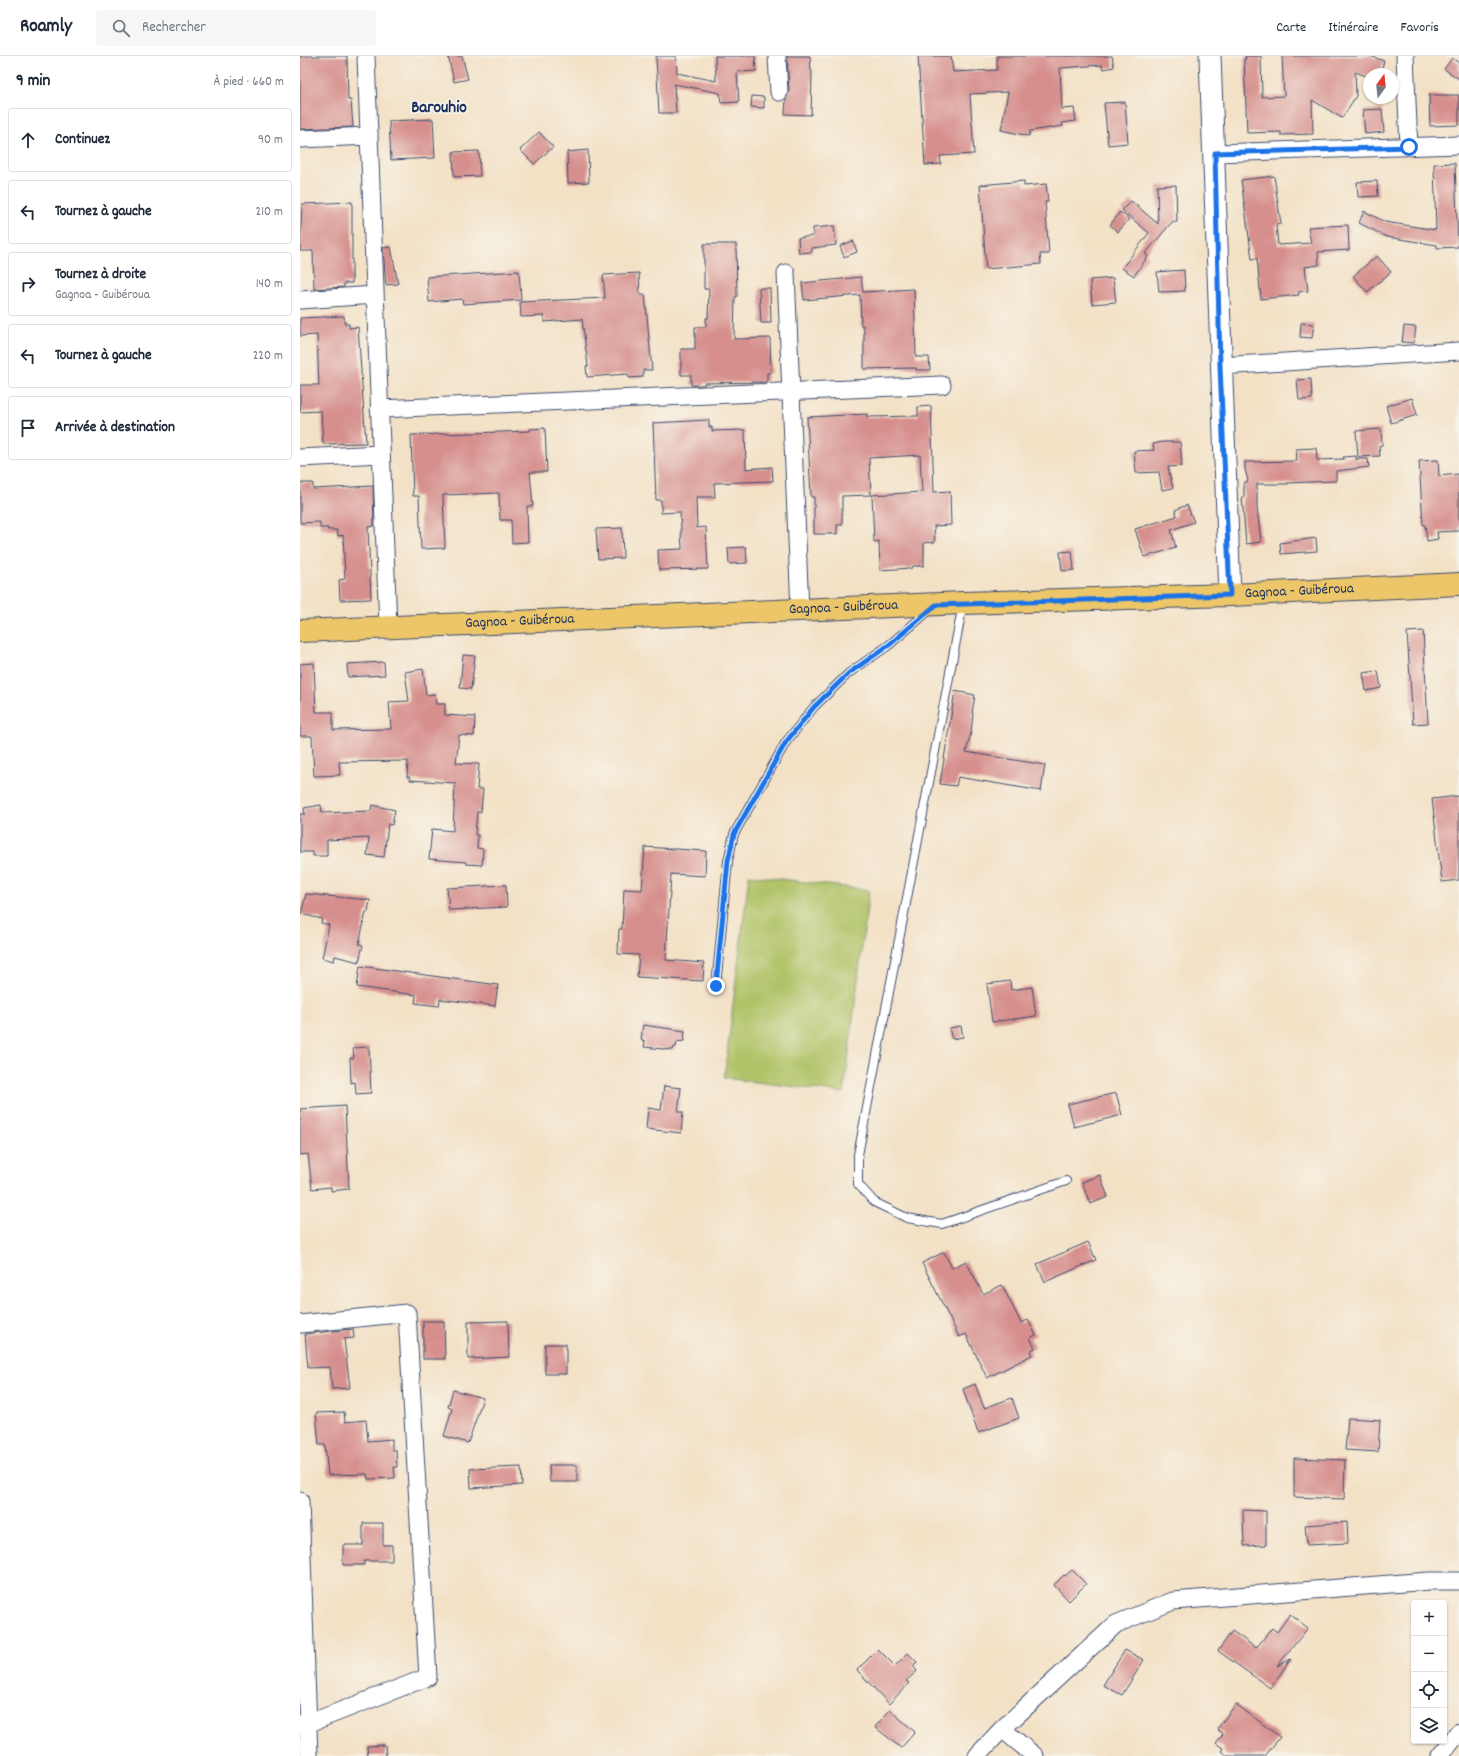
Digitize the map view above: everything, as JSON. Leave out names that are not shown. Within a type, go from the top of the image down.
[{"type":"main road","name":"Gagnoa - Guibéroua","points":[[300,631],[964,603],[1230,595],[1459,584]]},
{"type":"street","points":[[366,56],[388,628]]},
{"type":"street","points":[[777,56],[779,92]]},
{"type":"street","points":[[1210,56],[1215,153],[1220,366],[1230,595]]},
{"type":"street","points":[[1405,56],[1409,147]]},
{"type":"street","points":[[300,139],[369,136]]},
{"type":"street","points":[[1215,153],[1459,145]]},
{"type":"street","points":[[786,273],[800,610]]},
{"type":"street","points":[[300,300],[375,295]]},
{"type":"street","points":[[1220,366],[1459,351]]},
{"type":"street","points":[[380,409],[942,385]]},
{"type":"street","points":[[300,458],[381,454]]},
{"type":"street","points":[[300,1324],[407,1313],[428,1677],[303,1725]]},
{"type":"street","points":[[300,1501],[303,1725],[309,1756]]},
{"type":"street","points":[[977,1756],[1002,1729],[1116,1624],[1173,1601],[1429,1581],[1459,1581]]},
{"type":"street","points":[[1002,1729],[1036,1756]]},
{"type":"street","points":[[1440,1756],[1459,1732]]},
{"type":"lane","points":[[964,603],[858,1155],[858,1184],[874,1202],[907,1218],[942,1224],[1066,1181]]},
{"type":"lane","points":[[716,986],[728,861],[734,834],[786,742],[814,707],[849,673],[889,645],[936,605]]},
{"type":"green space","points":[[749,875],[869,890],[844,1093],[724,1078]]},
{"type":"building","points":[[300,56],[347,56],[348,100],[351,100],[353,127],[300,129]]},
{"type":"building","points":[[448,56],[462,56],[468,79],[454,82]]},
{"type":"building","points":[[656,56],[676,56],[677,73],[716,81],[715,56],[755,56],[756,71],[737,72],[739,102],[721,103],[720,93],[674,84],[676,113],[659,113]]},
{"type":"building","points":[[787,56],[810,56],[812,71],[811,115],[785,114],[786,99],[789,91]]},
{"type":"building","points":[[918,56],[951,56],[953,72],[997,70],[997,56],[1112,56],[1114,67],[1103,69],[1102,65],[1060,68],[1062,109],[1074,108],[1076,121],[1062,123],[1063,126],[1030,131],[1029,136],[1001,130],[1008,92],[970,94],[974,154],[940,156],[941,164],[925,165]]},
{"type":"building","points":[[1245,56],[1261,56],[1262,97],[1284,96],[1282,56],[1370,56],[1384,61],[1382,68],[1363,68],[1363,75],[1355,72],[1356,96],[1342,118],[1312,100],[1313,134],[1281,135],[1281,132],[1247,133],[1244,59],[1246,59]]},
{"type":"building","points":[[1452,58],[1459,63],[1459,79],[1444,69]]},
{"type":"building","points":[[1429,95],[1459,95],[1459,125],[1430,126]]},
{"type":"building","points":[[752,96],[764,97],[764,108],[751,107]]},
{"type":"building","points":[[1125,102],[1128,143],[1108,145],[1104,103]]},
{"type":"building","points":[[1382,109],[1384,132],[1365,134],[1363,110]]},
{"type":"building","points":[[433,119],[435,158],[391,160],[389,121]]},
{"type":"building","points":[[539,132],[553,147],[534,164],[520,150]]},
{"type":"building","points":[[588,150],[589,182],[568,183],[567,152]]},
{"type":"building","points":[[479,151],[480,176],[454,177],[453,152]]},
{"type":"building","points":[[1455,163],[1458,247],[1437,248],[1437,245],[1387,237],[1359,223],[1364,211],[1385,222],[1436,230],[1434,164]]},
{"type":"building","points":[[1274,176],[1281,224],[1276,225],[1278,245],[1311,243],[1308,227],[1348,225],[1349,250],[1318,252],[1319,265],[1305,267],[1308,291],[1298,292],[1299,295],[1261,299],[1257,258],[1252,259],[1241,180]]},
{"type":"building","points":[[1024,181],[1024,186],[1046,184],[1048,202],[1045,202],[1049,254],[1040,254],[1041,264],[986,269],[980,185]]},
{"type":"building","points":[[1377,181],[1378,196],[1358,197],[1357,182]]},
{"type":"building","points":[[1176,185],[1177,222],[1172,222],[1145,254],[1148,256],[1134,276],[1122,268],[1149,233],[1122,210],[1131,201],[1158,224],[1157,186]]},
{"type":"building","points":[[352,202],[352,283],[344,283],[344,287],[314,289],[313,251],[300,251],[302,204]]},
{"type":"building","points":[[1120,212],[1129,219],[1118,232],[1110,225]]},
{"type":"building","points":[[834,226],[836,245],[812,248],[812,252],[799,253],[798,238],[813,236],[813,228]]},
{"type":"building","points":[[853,241],[857,252],[844,257],[840,246]]},
{"type":"building","points":[[704,244],[736,244],[737,297],[735,297],[734,339],[770,338],[771,373],[767,373],[767,382],[704,383],[704,385],[691,385],[691,375],[681,375],[681,349],[695,349],[695,327],[706,327],[706,318],[708,318],[709,289],[704,289]]},
{"type":"building","points":[[391,247],[398,284],[386,285],[383,248]]},
{"type":"building","points":[[1377,256],[1391,272],[1367,292],[1353,276]]},
{"type":"building","points":[[1184,270],[1185,291],[1159,292],[1157,272]]},
{"type":"building","points":[[519,271],[521,300],[463,304],[462,299],[429,302],[427,277]]},
{"type":"building","points":[[639,273],[640,295],[645,295],[652,370],[643,370],[643,377],[629,378],[628,374],[587,377],[586,366],[588,366],[582,319],[544,322],[544,316],[521,317],[520,302],[605,298],[603,275]]},
{"type":"building","points":[[861,277],[863,292],[914,289],[916,357],[929,357],[930,370],[916,370],[916,368],[864,369],[864,331],[863,325],[861,326],[860,295],[804,300],[802,283]]},
{"type":"building","points":[[1113,278],[1116,302],[1092,304],[1090,280]]},
{"type":"building","points":[[759,288],[770,288],[771,323],[761,323]]},
{"type":"building","points":[[344,316],[345,324],[349,324],[349,328],[358,327],[366,443],[323,444],[321,411],[300,412],[300,385],[319,385],[317,335],[300,336],[300,318]]},
{"type":"building","points":[[1301,323],[1314,324],[1312,338],[1300,337]]},
{"type":"building","points":[[1404,326],[1416,327],[1414,343],[1402,342]]},
{"type":"building","points":[[1311,379],[1312,399],[1299,400],[1297,380]]},
{"type":"building","points":[[1412,398],[1417,415],[1391,423],[1386,406]]},
{"type":"building","points":[[931,406],[934,492],[950,491],[951,525],[934,526],[935,542],[924,543],[924,566],[880,570],[879,541],[874,542],[872,495],[922,492],[920,455],[869,458],[871,495],[842,496],[842,525],[837,525],[837,534],[814,534],[814,497],[811,497],[807,417],[867,414],[867,417],[918,416],[918,407]]},
{"type":"building","points":[[709,420],[709,427],[712,427],[712,431],[745,430],[746,469],[772,467],[773,481],[714,483],[715,497],[696,497],[697,528],[706,527],[708,569],[659,570],[658,550],[682,549],[680,512],[661,513],[661,500],[656,500],[653,423]]},
{"type":"building","points":[[545,428],[547,472],[530,472],[533,506],[527,506],[528,542],[512,543],[511,520],[500,520],[499,493],[443,495],[445,548],[421,549],[419,496],[413,496],[411,435],[530,431],[530,429]]},
{"type":"building","points":[[1381,429],[1382,445],[1379,446],[1380,456],[1358,457],[1356,431]]},
{"type":"building","points":[[1163,442],[1180,442],[1182,466],[1168,467],[1173,488],[1162,490],[1159,472],[1136,473],[1134,451],[1154,450],[1153,444]]},
{"type":"building","points":[[1316,448],[1317,460],[1344,459],[1343,457],[1356,456],[1356,459],[1368,459],[1369,467],[1336,471],[1336,481],[1257,484],[1257,508],[1261,542],[1246,544],[1242,497],[1244,497],[1244,483],[1248,481],[1245,462],[1297,461],[1296,449]]},
{"type":"building","points":[[1438,460],[1439,476],[1459,474],[1459,531],[1437,532],[1438,539],[1427,541],[1425,525],[1423,525],[1419,461]]},
{"type":"building","points":[[300,483],[313,483],[313,489],[373,486],[374,526],[368,527],[371,599],[340,600],[339,580],[345,579],[343,535],[338,536],[337,530],[320,528],[320,522],[300,523]]},
{"type":"building","points":[[1187,505],[1194,522],[1171,530],[1176,548],[1144,557],[1135,529],[1177,516],[1175,510]]},
{"type":"building","points":[[622,528],[623,558],[598,559],[596,529]]},
{"type":"building","points":[[1316,538],[1317,551],[1281,554],[1280,543]]},
{"type":"building","points":[[746,547],[747,563],[729,564],[728,548]]},
{"type":"building","points":[[1072,551],[1074,570],[1062,571],[1060,552]]},
{"type":"building","points":[[1423,631],[1428,723],[1413,724],[1407,632]]},
{"type":"building","points":[[463,655],[475,656],[471,689],[460,688]]},
{"type":"building","points":[[384,662],[385,675],[348,677],[347,664]]},
{"type":"building","points":[[314,663],[316,712],[333,712],[333,730],[391,729],[389,702],[409,701],[405,672],[423,669],[426,695],[435,694],[436,704],[445,704],[445,715],[475,717],[474,736],[459,735],[456,763],[479,764],[477,789],[483,789],[481,812],[477,812],[475,835],[478,835],[477,848],[483,849],[482,865],[429,859],[432,829],[453,831],[455,783],[410,780],[410,777],[407,777],[408,761],[339,762],[340,775],[314,776],[312,736],[300,736],[300,664]]},
{"type":"building","points":[[1378,671],[1381,688],[1366,691],[1363,673]]},
{"type":"building","points":[[955,691],[975,695],[971,733],[966,752],[1045,765],[1041,791],[958,777],[956,786],[940,784]]},
{"type":"building","points":[[1459,796],[1459,880],[1442,882],[1432,799]]},
{"type":"building","points":[[321,805],[322,813],[371,811],[372,805],[395,810],[392,825],[388,824],[384,857],[367,855],[369,838],[327,840],[327,856],[313,856],[313,852],[300,852],[300,814],[305,814],[304,808]]},
{"type":"building","points":[[645,847],[706,851],[705,876],[671,874],[666,960],[704,963],[703,981],[637,977],[639,955],[618,954],[619,929],[622,929],[624,889],[642,890]]},
{"type":"building","points":[[506,885],[507,907],[449,910],[447,888]]},
{"type":"building","points":[[306,894],[370,900],[359,944],[363,945],[359,962],[335,956],[334,961],[322,958],[329,925],[321,923],[322,919],[301,914]]},
{"type":"building","points":[[360,966],[498,985],[495,1006],[440,999],[439,1006],[422,1004],[415,1003],[416,995],[357,987]]},
{"type":"building","points":[[1010,981],[1011,990],[1032,987],[1036,1016],[992,1022],[987,984]]},
{"type":"building","points":[[643,1025],[685,1031],[684,1041],[677,1042],[676,1047],[674,1047],[673,1050],[644,1047],[645,1041],[641,1040]]},
{"type":"building","points":[[961,1026],[963,1037],[952,1039],[949,1028]]},
{"type":"building","points":[[369,1047],[371,1093],[356,1094],[355,1082],[351,1083],[350,1058],[354,1058],[353,1048]]},
{"type":"building","points":[[664,1086],[681,1088],[678,1112],[683,1112],[681,1133],[646,1129],[648,1108],[661,1110]]},
{"type":"building","points":[[1116,1093],[1122,1115],[1074,1127],[1068,1104]]},
{"type":"building","points":[[345,1106],[349,1189],[331,1191],[331,1187],[312,1189],[308,1154],[300,1155],[300,1109]]},
{"type":"building","points":[[1100,1175],[1108,1197],[1090,1204],[1082,1182]]},
{"type":"building","points":[[1088,1242],[1096,1260],[1045,1282],[1037,1264]]},
{"type":"building","points":[[944,1252],[952,1268],[966,1261],[983,1294],[1002,1285],[1021,1323],[1028,1320],[1036,1335],[1030,1338],[1035,1348],[1030,1351],[1032,1355],[987,1378],[966,1334],[959,1337],[922,1263]]},
{"type":"building","points":[[423,1321],[444,1321],[445,1359],[423,1359]]},
{"type":"building","points":[[508,1321],[509,1357],[468,1359],[468,1322]]},
{"type":"building","points":[[353,1329],[354,1338],[344,1339],[350,1388],[332,1389],[330,1367],[308,1368],[305,1334]]},
{"type":"building","points":[[545,1344],[566,1344],[566,1374],[545,1374]]},
{"type":"building","points":[[975,1384],[984,1408],[1012,1398],[1019,1418],[978,1433],[963,1389]]},
{"type":"building","points":[[453,1390],[483,1398],[468,1443],[444,1436],[452,1409],[448,1407]]},
{"type":"building","points":[[344,1412],[345,1422],[366,1420],[368,1441],[392,1439],[392,1450],[396,1450],[397,1467],[394,1467],[395,1478],[368,1479],[367,1474],[328,1475],[325,1445],[319,1445],[316,1413]]},
{"type":"building","points":[[1348,1418],[1380,1420],[1378,1452],[1345,1450]]},
{"type":"building","points":[[1294,1458],[1345,1460],[1344,1499],[1294,1497]]},
{"type":"building","points":[[549,1465],[577,1465],[577,1482],[550,1482]]},
{"type":"building","points":[[521,1467],[522,1485],[471,1488],[470,1469]]},
{"type":"building","points":[[1243,1510],[1266,1511],[1266,1545],[1244,1546]]},
{"type":"building","points":[[1347,1522],[1348,1543],[1307,1545],[1305,1525]]},
{"type":"building","points":[[363,1523],[383,1523],[383,1545],[392,1545],[392,1561],[364,1561],[364,1565],[343,1565],[343,1545],[363,1545]]},
{"type":"building","points":[[1072,1570],[1086,1584],[1069,1601],[1054,1585],[1064,1575],[1065,1576]]},
{"type":"building","points":[[1290,1614],[1308,1628],[1277,1666],[1291,1659],[1270,1688],[1218,1651],[1232,1631],[1256,1648],[1272,1628],[1277,1632]]},
{"type":"building","points":[[878,1649],[895,1666],[908,1653],[917,1662],[913,1666],[917,1671],[906,1681],[909,1683],[889,1704],[857,1670]]},
{"type":"building","points":[[1125,1650],[1144,1660],[1122,1695],[1103,1685]]},
{"type":"building","points":[[1236,1704],[1280,1737],[1265,1756],[1228,1756],[1222,1751],[1224,1749],[1216,1743],[1223,1734],[1217,1729]]},
{"type":"building","points":[[890,1710],[915,1732],[901,1748],[875,1727]]},
{"type":"building","points":[[385,1745],[386,1756],[368,1756],[367,1746]]},
{"type":"district","name":"Barouhio","points":[[439,109]]},
{"type":"route","points":[[716,986],[728,861],[734,834],[786,742],[814,707],[849,673],[889,645],[936,605],[1230,595],[1220,366],[1215,153],[1409,147]]}]
